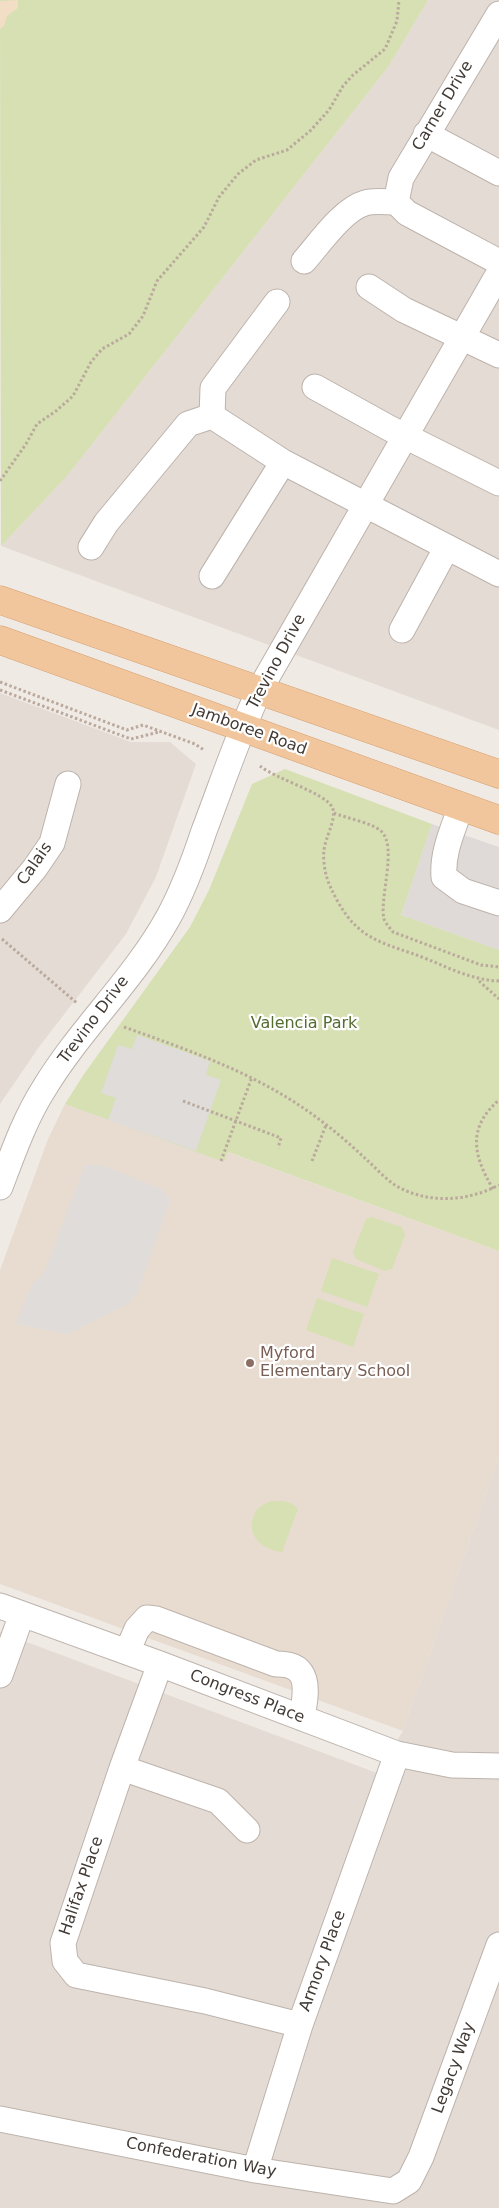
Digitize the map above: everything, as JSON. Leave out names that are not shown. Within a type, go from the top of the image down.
[{"type":"main road","points":[[0,600],[260,689],[499,774]]},
{"type":"main road","name":"Jamboree Road","points":[[0,640],[499,820]]},
{"type":"street","name":"Carner Drive","points":[[396,202],[401,178],[499,14]]},
{"type":"street","points":[[426,134],[499,173]]},
{"type":"street","points":[[304,261],[355,206],[366,202],[396,202],[407,214],[499,262]]},
{"type":"street","name":"Trevino Drive","points":[[0,1187],[28,1115],[45,1086],[84,1031],[147,952],[168,918],[187,880],[260,689],[499,273]]},
{"type":"street","points":[[369,287],[404,310],[499,355]]},
{"type":"street","points":[[212,416],[213,388],[277,302]]},
{"type":"street","points":[[316,387],[405,436],[499,483]]},
{"type":"street","points":[[212,416],[283,462],[499,574]]},
{"type":"street","points":[[91,547],[106,523],[188,424],[212,416]]},
{"type":"street","points":[[212,576],[283,462]]},
{"type":"street","points":[[402,630],[446,547]]},
{"type":"street","name":"Calais","points":[[0,910],[35,868],[52,843],[68,784]]},
{"type":"street","points":[[461,806],[446,849],[443,863],[444,877],[463,891],[499,903]]},
{"type":"street","points":[[0,1675],[11,1610]]},
{"type":"street","name":"Congress Place","points":[[11,1610],[397,1754],[452,1765],[499,1766]]},
{"type":"street","points":[[127,1652],[141,1623],[147,1618],[156,1619],[276,1664],[287,1663],[297,1668],[304,1679],[307,1690],[302,1718]]},
{"type":"street","name":"Halifax Place","points":[[160,1664],[122,1768],[63,1944],[65,1961],[76,1975],[205,2001],[300,2025]]},
{"type":"street","name":"Armory Place","points":[[255,2170],[300,2025],[397,1754]]},
{"type":"street","points":[[122,1768],[218,1801],[247,1830]]},
{"type":"street","name":"Legacy Way","points":[[402,2186],[414,2173],[421,2157],[499,1945]]},
{"type":"street","name":"Confederation Way","points":[[0,2119],[255,2170],[382,2190],[393,2191],[402,2186]]},
{"type":"path","points":[[0,481],[26,444],[36,424],[56,411],[73,396],[90,362],[102,349],[129,334],[143,316],[157,281],[204,227],[219,197],[238,174],[256,160],[287,150],[310,132],[329,110],[343,86],[353,74],[385,49],[397,21],[399,0]]},
{"type":"path","points":[[0,682],[127,730],[143,725],[195,744],[204,750]]},
{"type":"path","points":[[0,690],[132,739],[160,731]]},
{"type":"path","points":[[260,766],[269,773],[319,796],[332,807],[334,813],[324,850],[325,870],[330,889],[348,919],[362,932],[378,942],[415,954],[478,980],[499,981]]},
{"type":"path","points":[[334,813],[381,831],[384,836],[387,847],[384,919],[393,932],[481,965],[499,967]]},
{"type":"path","points":[[2,939],[78,1004]]},
{"type":"path","points":[[478,980],[499,999]]},
{"type":"path","points":[[124,1027],[199,1053],[252,1078],[293,1102],[326,1125],[399,1188],[429,1198],[448,1199],[466,1197],[499,1186]]},
{"type":"path","points":[[221,1160],[252,1078]]},
{"type":"path","points":[[493,1189],[482,1171],[476,1154],[476,1134],[487,1110],[499,1100]]},
{"type":"path","points":[[183,1101],[282,1138],[278,1148]]},
{"type":"path","points":[[312,1161],[326,1125]]},
{"type":"shaded area","points":[[428,0],[499,0],[499,730],[1,546],[67,476],[388,67]]},
{"type":"shaded area","points":[[0,693],[131,742],[170,742],[196,764],[156,877],[126,934],[39,1047],[0,1104]]},
{"type":"shaded area","points":[[432,824],[499,847],[499,950],[401,915]]},
{"type":"shaded area","points":[[137,1035],[210,1061],[206,1075],[221,1080],[196,1151],[108,1120],[116,1098],[101,1093],[118,1045],[132,1049]]},
{"type":"shaded area","name":"Myford Elementary School","points":[[65,1104],[224,1161],[227,1152],[499,1251],[499,1456],[403,1731],[0,1584],[0,1270],[48,1139]]},
{"type":"shaded area","points":[[85,1165],[101,1165],[161,1189],[170,1200],[137,1293],[128,1304],[68,1334],[16,1324],[32,1285],[44,1273]]},
{"type":"shaded area","points":[[499,1456],[499,2208],[0,2208],[0,1632],[377,1773],[403,1731]]},
{"type":"green space","points":[[0,0],[428,0],[388,67],[67,476],[1,546]]},
{"type":"green space","name":"Valencia Park","points":[[285,769],[432,824],[401,915],[499,950],[499,1251],[228,1152],[224,1162],[65,1104],[84,1074],[190,927],[209,890],[252,784]]},
{"type":"green space","points":[[371,1217],[402,1227],[405,1235],[392,1269],[385,1271],[356,1259],[353,1252],[366,1219]]},
{"type":"green space","points":[[332,1258],[379,1274],[367,1307],[321,1291]]},
{"type":"green space","points":[[317,1298],[364,1314],[353,1347],[306,1330]]},
{"type":"green space","points":[[271,1501],[289,1503],[298,1509],[282,1552],[274,1551],[261,1544],[253,1532],[253,1518],[257,1510]]},
{"type":"sand","points":[[18,0],[18,8],[7,16],[4,26],[0,29],[0,1]]},
{"type":"place","name":"Myford Elementary School","points":[[250,1363]]}]
